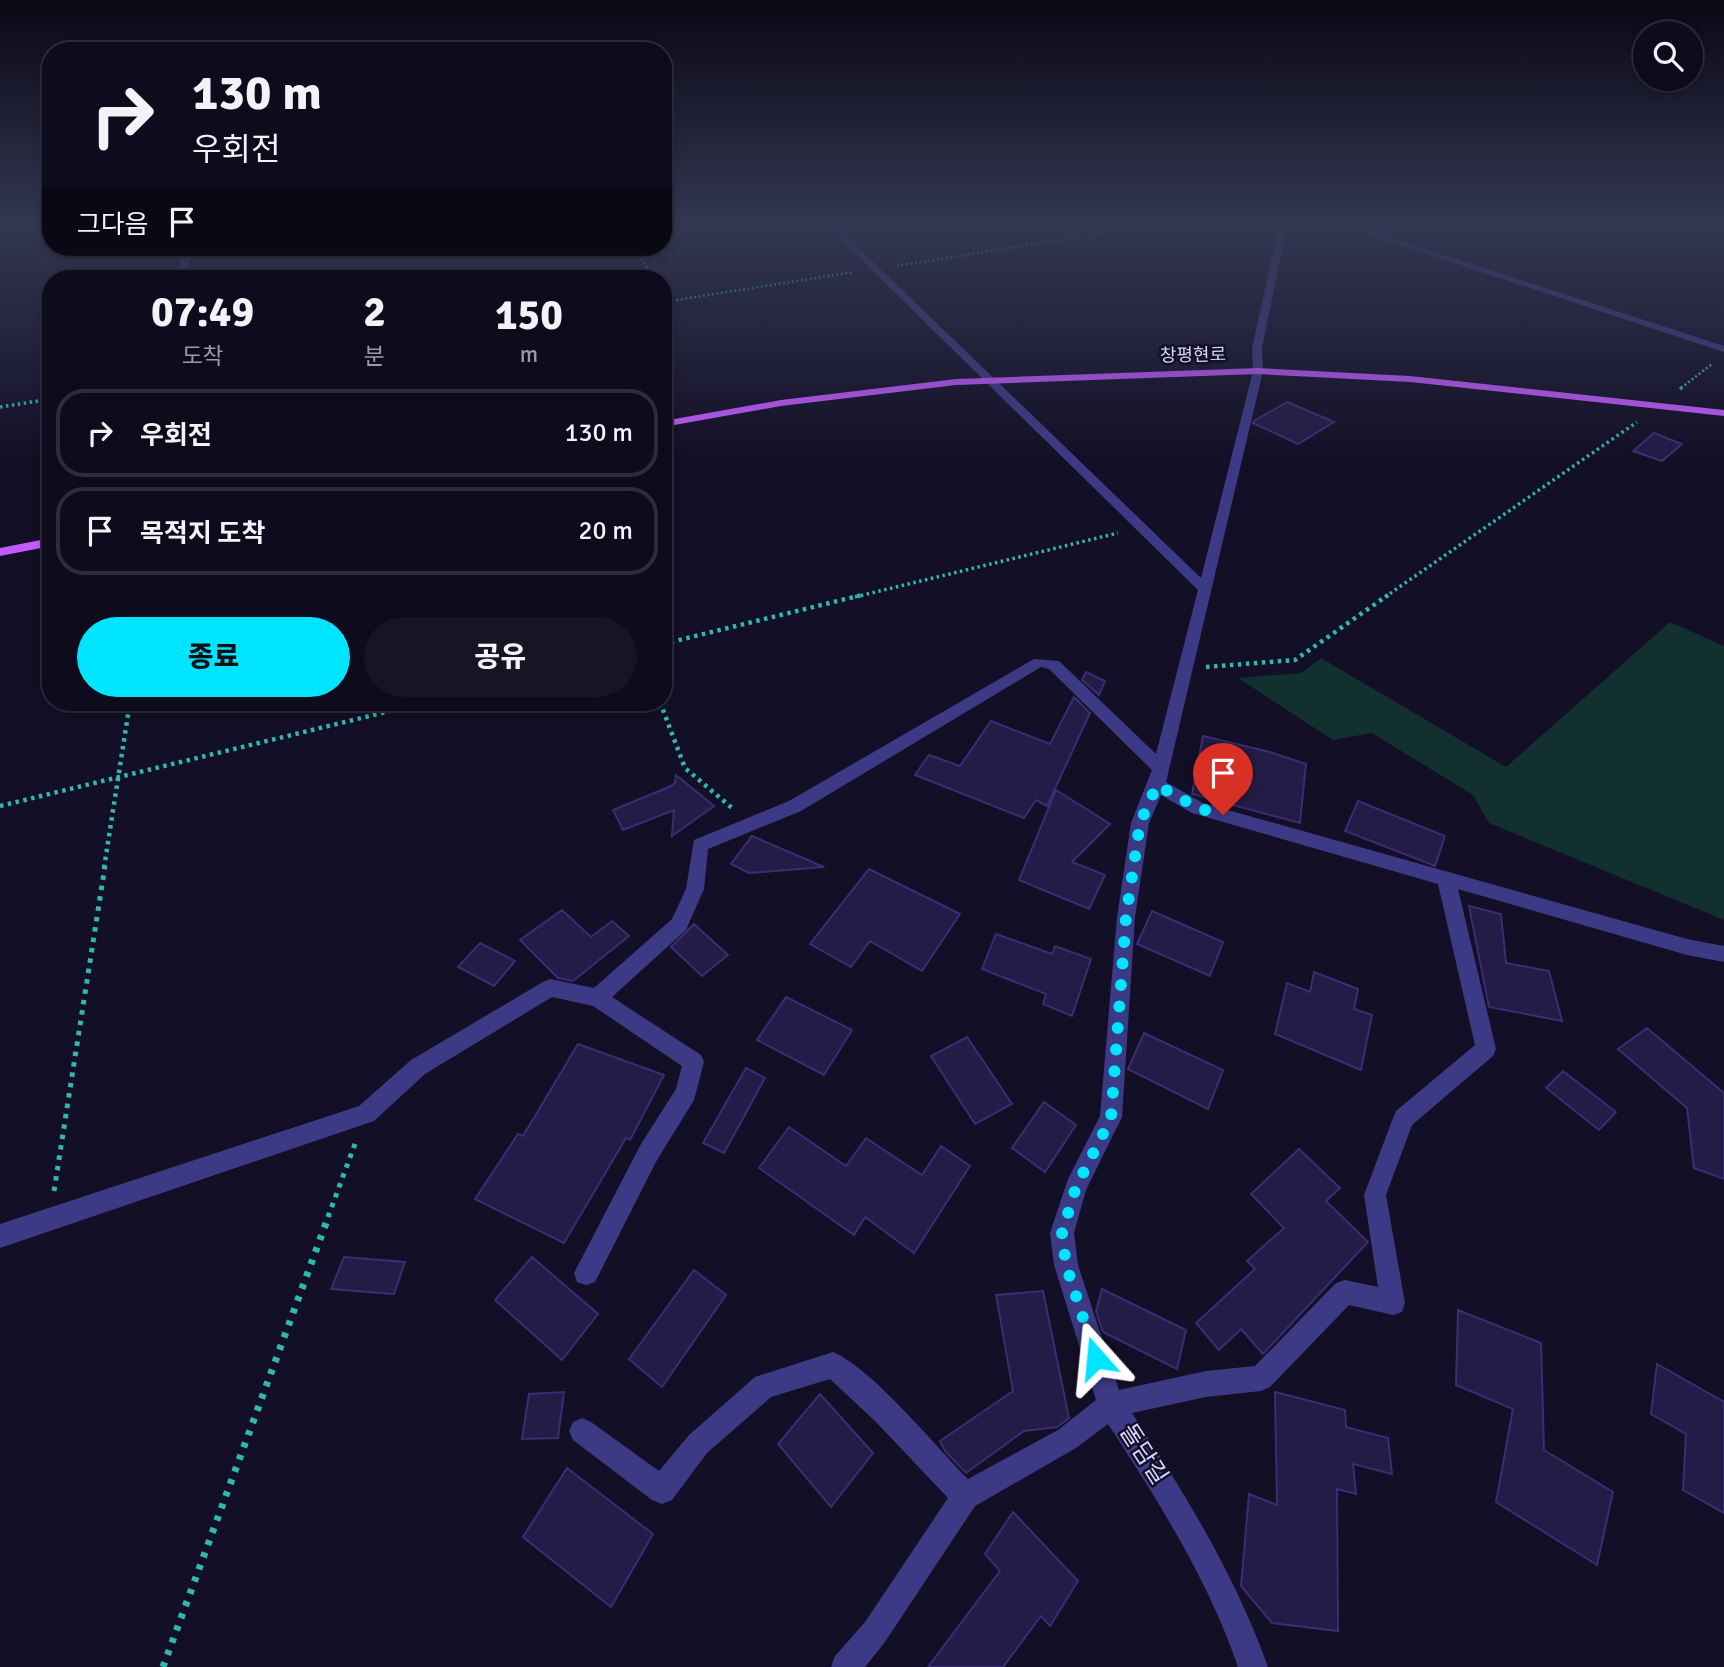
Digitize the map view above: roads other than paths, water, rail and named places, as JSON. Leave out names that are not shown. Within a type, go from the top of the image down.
[{"type":"main road","name":"창평현로","points":[[672,422],[781,403],[988,381],[1258,371],[1410,379],[1724,413]]},
{"type":"main road","points":[[0,552],[42,544]]},
{"type":"street","points":[[909,303],[1203,588]]},
{"type":"street","name":"돌담길","points":[[1253,1667],[1242,1635],[1172,1497],[1111,1405],[1066,1265],[1062,1233],[1076,1187],[1111,1118],[1126,917],[1140,823],[1159,776],[1258,371],[1257,348],[1267,303]]},
{"type":"street","points":[[1582,303],[1724,349]]},
{"type":"street","points":[[597,998],[679,924],[695,889],[700,845],[795,806],[1039,662],[1054,665],[1159,776],[1198,808],[1687,947],[1724,954]]},
{"type":"street","points":[[846,1667],[875,1632],[965,1496],[1067,1439],[1111,1405],[1206,1384],[1261,1378],[1345,1292],[1393,1303],[1375,1195],[1404,1118],[1486,1049],[1446,878]]},
{"type":"street","points":[[0,1236],[366,1114],[418,1067],[550,988],[597,998],[652,1031],[694,1062],[686,1093],[649,1152],[586,1273]]},
{"type":"street","points":[[582,1431],[662,1490],[698,1444],[764,1385],[833,1365],[864,1389],[922,1455],[965,1496]]}]
